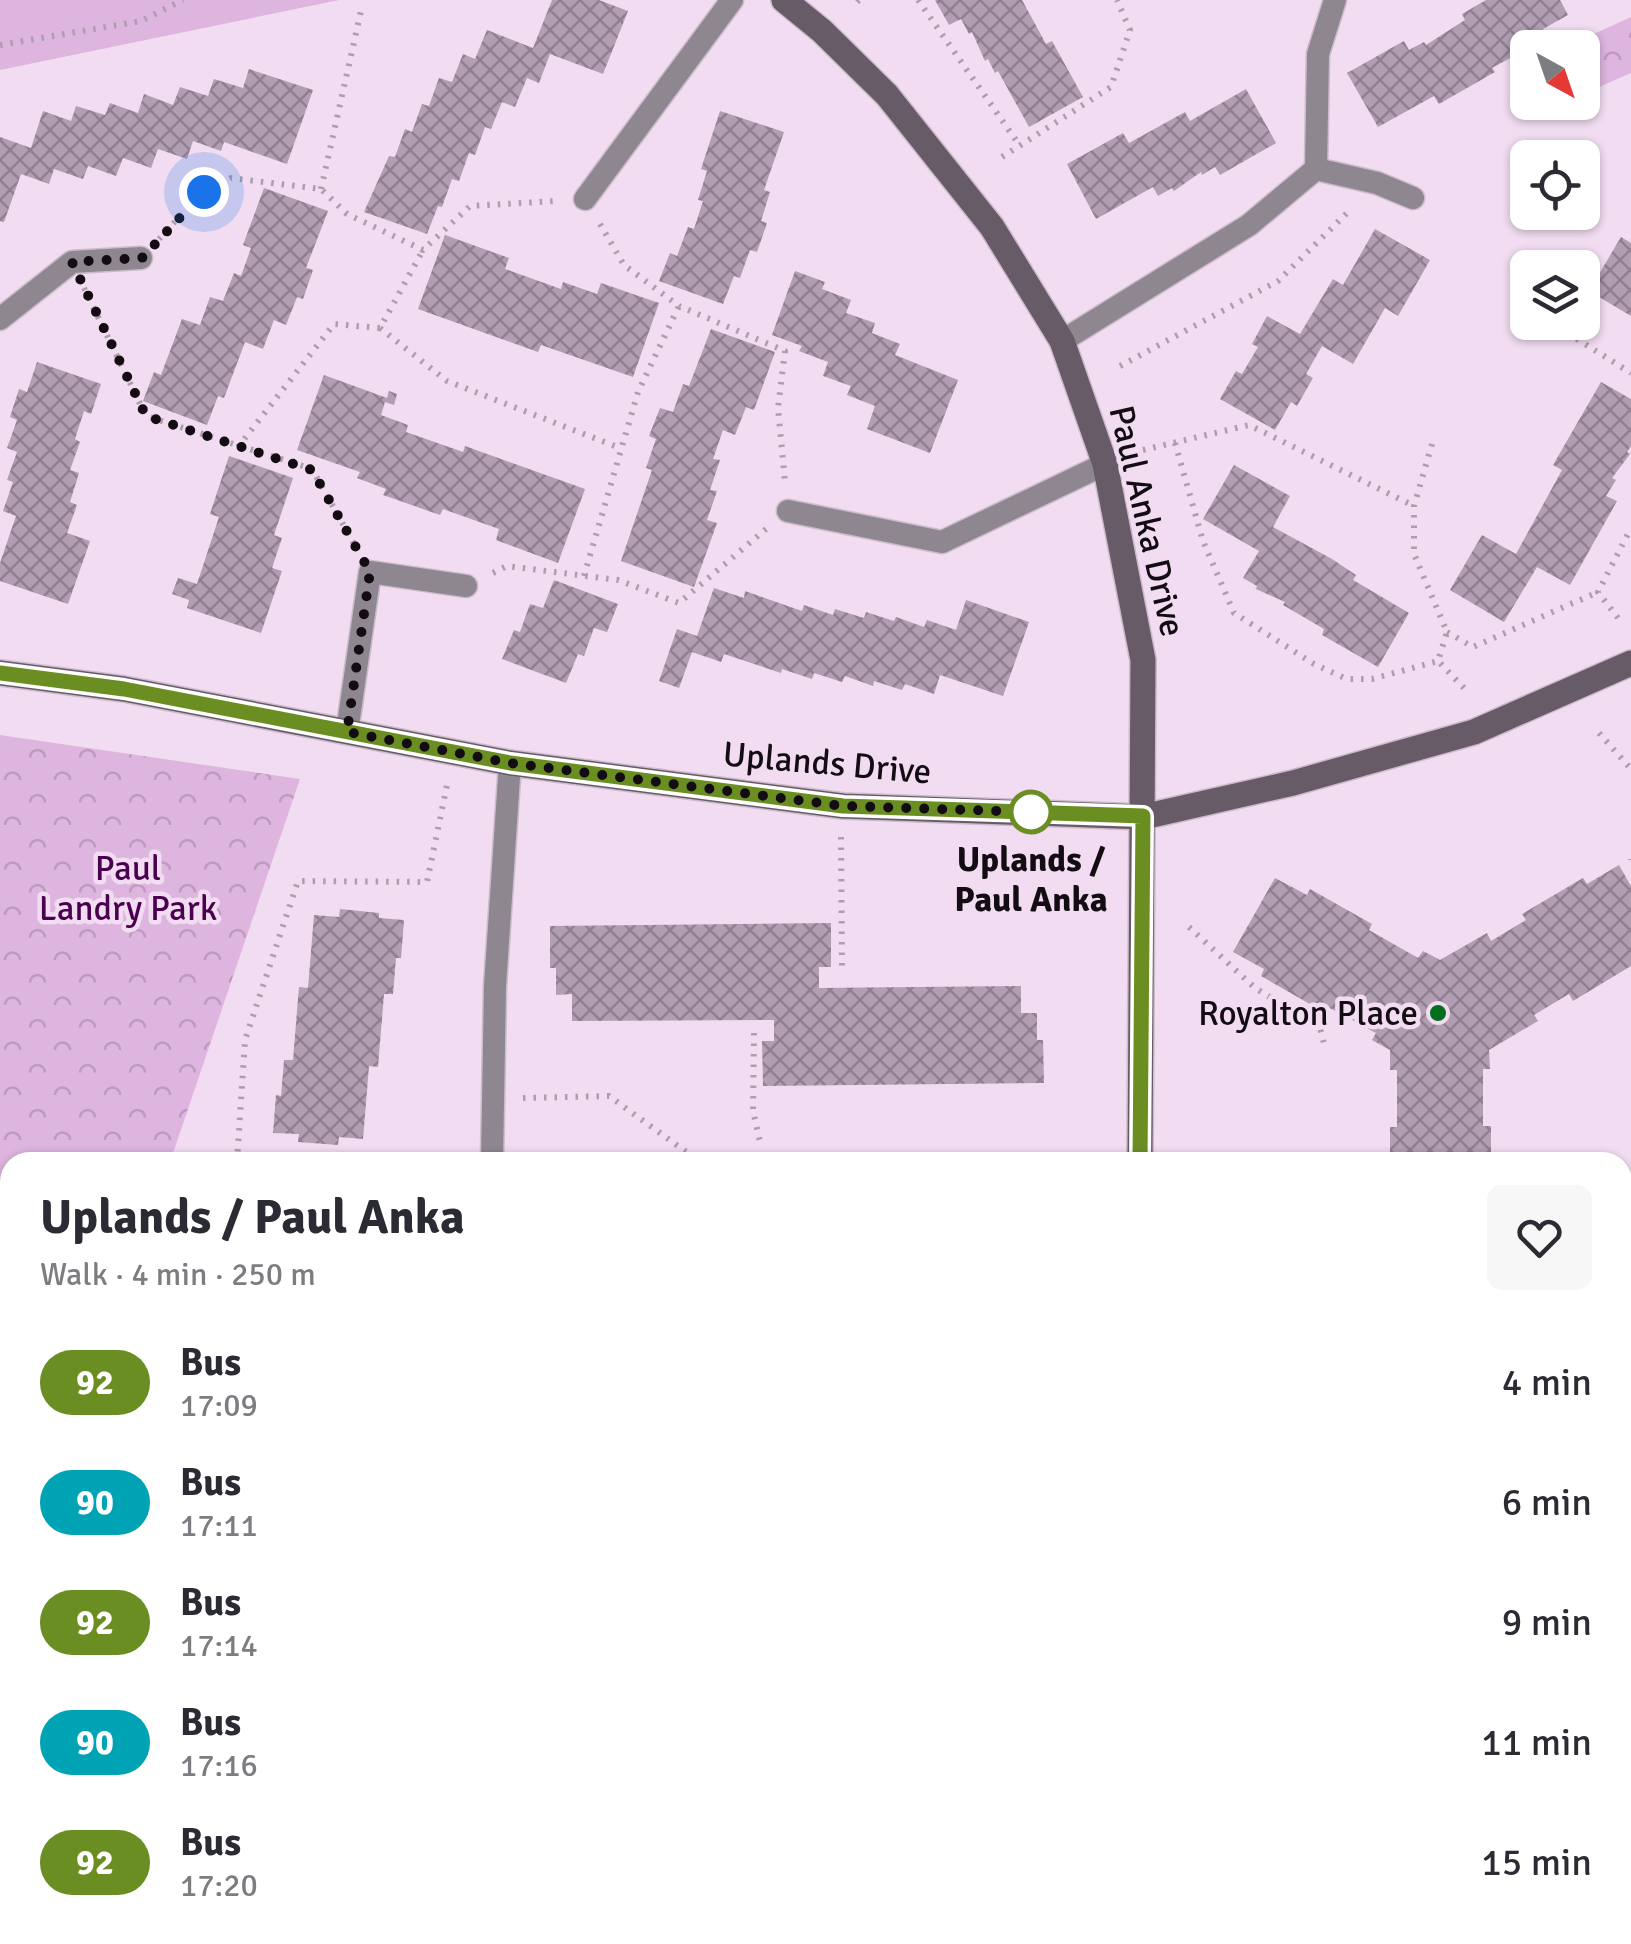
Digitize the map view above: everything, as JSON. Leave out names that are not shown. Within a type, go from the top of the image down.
[{"type":"street","name":"Paul Anka Drive","points":[[784,0],[887,95],[992,227],[1062,341],[1104,464],[1143,660],[1140,1152]]},
{"type":"street","name":"Uplands Drive","points":[[0,673],[124,689],[510,763],[843,806],[1143,816],[1293,783],[1474,732],[1631,663]]},
{"type":"lane","points":[[584,200],[732,0]]},
{"type":"lane","points":[[1062,341],[1249,225],[1316,169],[1318,54],[1335,0]]},
{"type":"lane","points":[[1316,169],[1377,184],[1413,198]]},
{"type":"lane","points":[[0,319],[72,262],[142,258]]},
{"type":"lane","points":[[788,511],[942,542],[1104,464]]},
{"type":"lane","points":[[347,732],[370,572],[466,586]]},
{"type":"lane","points":[[492,1152],[495,986],[510,763]]},
{"type":"path","points":[[0,44],[141,21],[183,0]]},
{"type":"path","points":[[918,0],[1020,146]]},
{"type":"path","points":[[1002,158],[1111,87],[1130,30],[1117,0]]},
{"type":"path","points":[[321,189],[361,11]]},
{"type":"path","points":[[142,258],[204,192],[231,178],[321,189],[347,214],[424,250]]},
{"type":"path","points":[[1120,366],[1278,280],[1377,184]]},
{"type":"path","points":[[380,328],[424,250],[470,206],[584,200],[624,266],[680,306],[785,352],[778,408],[788,511],[679,603],[618,580],[507,566],[466,586]]},
{"type":"path","points":[[72,262],[146,416],[312,470],[370,572]]},
{"type":"path","points":[[584,576],[638,392],[680,306]]},
{"type":"path","points":[[238,447],[334,324],[380,328],[447,381],[620,448]]},
{"type":"path","points":[[1579,340],[1631,373]]},
{"type":"path","points":[[1143,450],[1250,425],[1414,506]]},
{"type":"path","points":[[1175,443],[1203,541],[1234,613],[1314,664],[1347,679],[1372,679],[1438,661]]},
{"type":"path","points":[[1432,444],[1414,506],[1414,554],[1447,632],[1473,647],[1598,592],[1631,528]]},
{"type":"path","points":[[1598,592],[1618,618]]},
{"type":"path","points":[[1438,661],[1447,632]]},
{"type":"path","points":[[1438,661],[1466,690]]},
{"type":"path","points":[[1599,733],[1631,769]]},
{"type":"path","points":[[238,1152],[245,1040],[298,881],[427,882],[454,752]]},
{"type":"path","points":[[842,966],[843,806]]},
{"type":"path","points":[[1189,926],[1256,988],[1320,1028],[1324,1047]]},
{"type":"path","points":[[754,1034],[753,1111],[761,1146]]},
{"type":"path","points":[[493,1099],[609,1096],[686,1152]]},
{"type":"green space","points":[[0,0],[339,0],[0,70]]},
{"type":"green space","points":[[1631,17],[1631,73],[1600,87],[1600,31]]},
{"type":"green space","name":"Paul Landry Park","points":[[0,735],[300,779],[173,1152],[0,1152]]},
{"type":"building","points":[[552,0],[599,0],[628,11],[603,74],[550,54],[539,83],[527,78],[515,107],[502,102],[491,129],[485,127],[475,155],[469,153],[459,181],[452,179],[427,234],[364,212],[389,156],[395,157],[405,129],[412,132],[422,104],[429,106],[439,78],[452,82],[463,54],[475,59],[487,30],[533,48]]},
{"type":"building","points":[[935,0],[1022,0],[1046,44],[1052,41],[1083,97],[1029,127],[998,71],[995,73],[988,59],[985,61],[972,32],[969,34],[961,19],[949,25]]},
{"type":"building","points":[[1486,0],[1560,0],[1568,15],[1544,30],[1510,30],[1510,58],[1492,68],[1495,72],[1439,104],[1434,96],[1378,127],[1347,73],[1404,41],[1409,50],[1424,42],[1426,45],[1465,20],[1462,14]]},
{"type":"building","points":[[249,69],[313,90],[287,164],[224,142],[221,151],[193,141],[187,159],[158,149],[151,168],[123,158],[116,176],[88,166],[83,179],[54,169],[49,184],[21,174],[4,222],[0,221],[0,137],[31,148],[43,111],[71,121],[76,106],[105,115],[110,103],[138,113],[144,94],[173,105],[180,87],[208,96],[214,79],[243,88]]},
{"type":"building","points":[[1246,89],[1276,143],[1220,175],[1215,167],[1158,196],[1153,187],[1096,219],[1067,164],[1123,133],[1129,143],[1185,112],[1190,121]]},
{"type":"building","points":[[720,111],[784,132],[764,190],[770,192],[761,221],[767,223],[757,252],[750,250],[740,278],[734,276],[723,304],[659,281],[670,253],[677,256],[688,227],[694,229],[707,171],[701,169]]},
{"type":"building","points":[[264,188],[328,211],[306,268],[313,270],[303,299],[297,297],[286,325],[274,320],[263,349],[245,342],[224,398],[218,396],[207,425],[143,401],[154,372],[161,375],[182,319],[200,325],[210,297],[223,301],[234,273],[241,276],[251,248],[243,245]]},
{"type":"building","points":[[1375,229],[1430,260],[1398,316],[1385,308],[1353,364],[1322,346],[1306,374],[1313,378],[1297,406],[1291,402],[1275,430],[1220,399],[1236,371],[1242,374],[1258,347],[1252,344],[1267,316],[1300,334],[1333,279],[1343,285]]},
{"type":"building","points":[[445,235],[509,258],[505,269],[561,289],[563,282],[597,294],[601,283],[659,303],[633,377],[541,345],[538,352],[418,309]]},
{"type":"building","points":[[1621,237],[1631,243],[1631,316],[1600,298],[1600,272]]},
{"type":"building","points":[[795,271],[825,282],[822,289],[851,300],[846,313],[875,323],[872,333],[900,344],[895,355],[958,380],[930,453],[867,429],[875,406],[847,395],[851,386],[823,376],[828,362],[799,351],[802,346],[772,335]]},
{"type":"building","points":[[711,329],[775,352],[754,410],[746,407],[735,435],[723,430],[713,459],[720,460],[710,490],[717,491],[707,520],[717,523],[694,587],[621,561],[652,470],[646,468],[656,439],[649,436],[660,408],[673,412],[683,384],[689,386]]},
{"type":"building","points":[[37,362],[101,384],[91,414],[84,411],[75,439],[80,442],[70,470],[79,473],[70,502],[77,505],[67,533],[90,541],[68,604],[0,581],[0,563],[16,516],[3,511],[13,482],[7,480],[17,452],[7,448],[17,420],[10,417],[19,389],[27,392]]},
{"type":"building","points":[[324,375],[387,398],[389,391],[397,394],[394,405],[385,402],[381,415],[408,425],[406,432],[463,452],[465,446],[585,489],[558,563],[496,540],[499,529],[443,509],[440,515],[383,495],[386,489],[357,478],[360,472],[297,450]]},
{"type":"building","points":[[1601,382],[1631,399],[1631,446],[1627,452],[1630,454],[1612,478],[1616,480],[1606,496],[1617,501],[1570,585],[1537,567],[1504,622],[1450,590],[1482,535],[1516,554],[1562,470],[1553,465]]},
{"type":"building","points":[[229,456],[293,478],[274,535],[282,538],[272,568],[282,571],[261,633],[187,608],[189,600],[172,594],[178,578],[197,584],[219,517],[210,514]]},
{"type":"building","points":[[1234,465],[1290,496],[1273,527],[1332,559],[1356,575],[1353,580],[1409,613],[1378,667],[1322,635],[1324,629],[1243,578],[1259,551],[1203,519]]},
{"type":"building","points":[[554,580],[618,604],[607,632],[594,628],[584,656],[578,654],[566,683],[502,659],[514,630],[520,632],[530,604],[543,608]]},
{"type":"building","points":[[714,588],[744,598],[745,591],[802,611],[804,605],[833,615],[835,609],[864,618],[866,612],[924,627],[927,620],[956,630],[966,600],[1029,622],[1003,696],[940,675],[934,694],[905,684],[902,690],[874,681],[873,686],[845,676],[842,682],[814,673],[812,679],[724,654],[721,662],[692,652],[679,688],[659,681],[677,629],[697,636]]},
{"type":"building","name":"Royalton Place","points":[[1619,865],[1631,886],[1631,966],[1573,1001],[1569,994],[1534,1015],[1538,1021],[1489,1050],[1490,1069],[1483,1069],[1483,1126],[1491,1126],[1491,1152],[1390,1152],[1390,1127],[1397,1127],[1397,1070],[1390,1070],[1390,1050],[1372,1040],[1376,1033],[1326,1006],[1322,1011],[1261,976],[1264,969],[1233,952],[1275,878],[1307,895],[1310,889],[1372,924],[1369,930],[1418,958],[1423,951],[1440,960],[1487,933],[1491,941],[1526,920],[1522,914],[1583,878],[1587,884]]},
{"type":"building","points":[[340,909],[404,920],[401,958],[396,958],[393,994],[384,994],[378,1067],[369,1066],[363,1139],[339,1137],[338,1145],[298,1142],[299,1134],[273,1133],[276,1095],[281,1096],[284,1060],[293,1060],[299,987],[308,988],[314,915],[339,917]]},
{"type":"building","points":[[831,923],[831,967],[819,967],[819,988],[1021,986],[1021,1013],[1037,1013],[1037,1040],[1043,1040],[1044,1083],[763,1086],[762,1041],[774,1041],[774,1020],[572,1021],[572,994],[556,995],[556,968],[550,968],[550,926]]},
{"type":"bus line","name":"92","points":[[0,673],[124,689],[510,763],[843,806],[1143,816],[1140,1152]]},
{"type":"place","name":"Uplands / Paul Anka","points":[[1031,812]]},
{"type":"place","name":"Royalton Place","points":[[1438,1013]]},
{"type":"route","points":[[204,192],[142,258],[72,262],[146,416],[312,470],[370,572],[347,732],[510,763],[843,806],[1031,812]]}]
